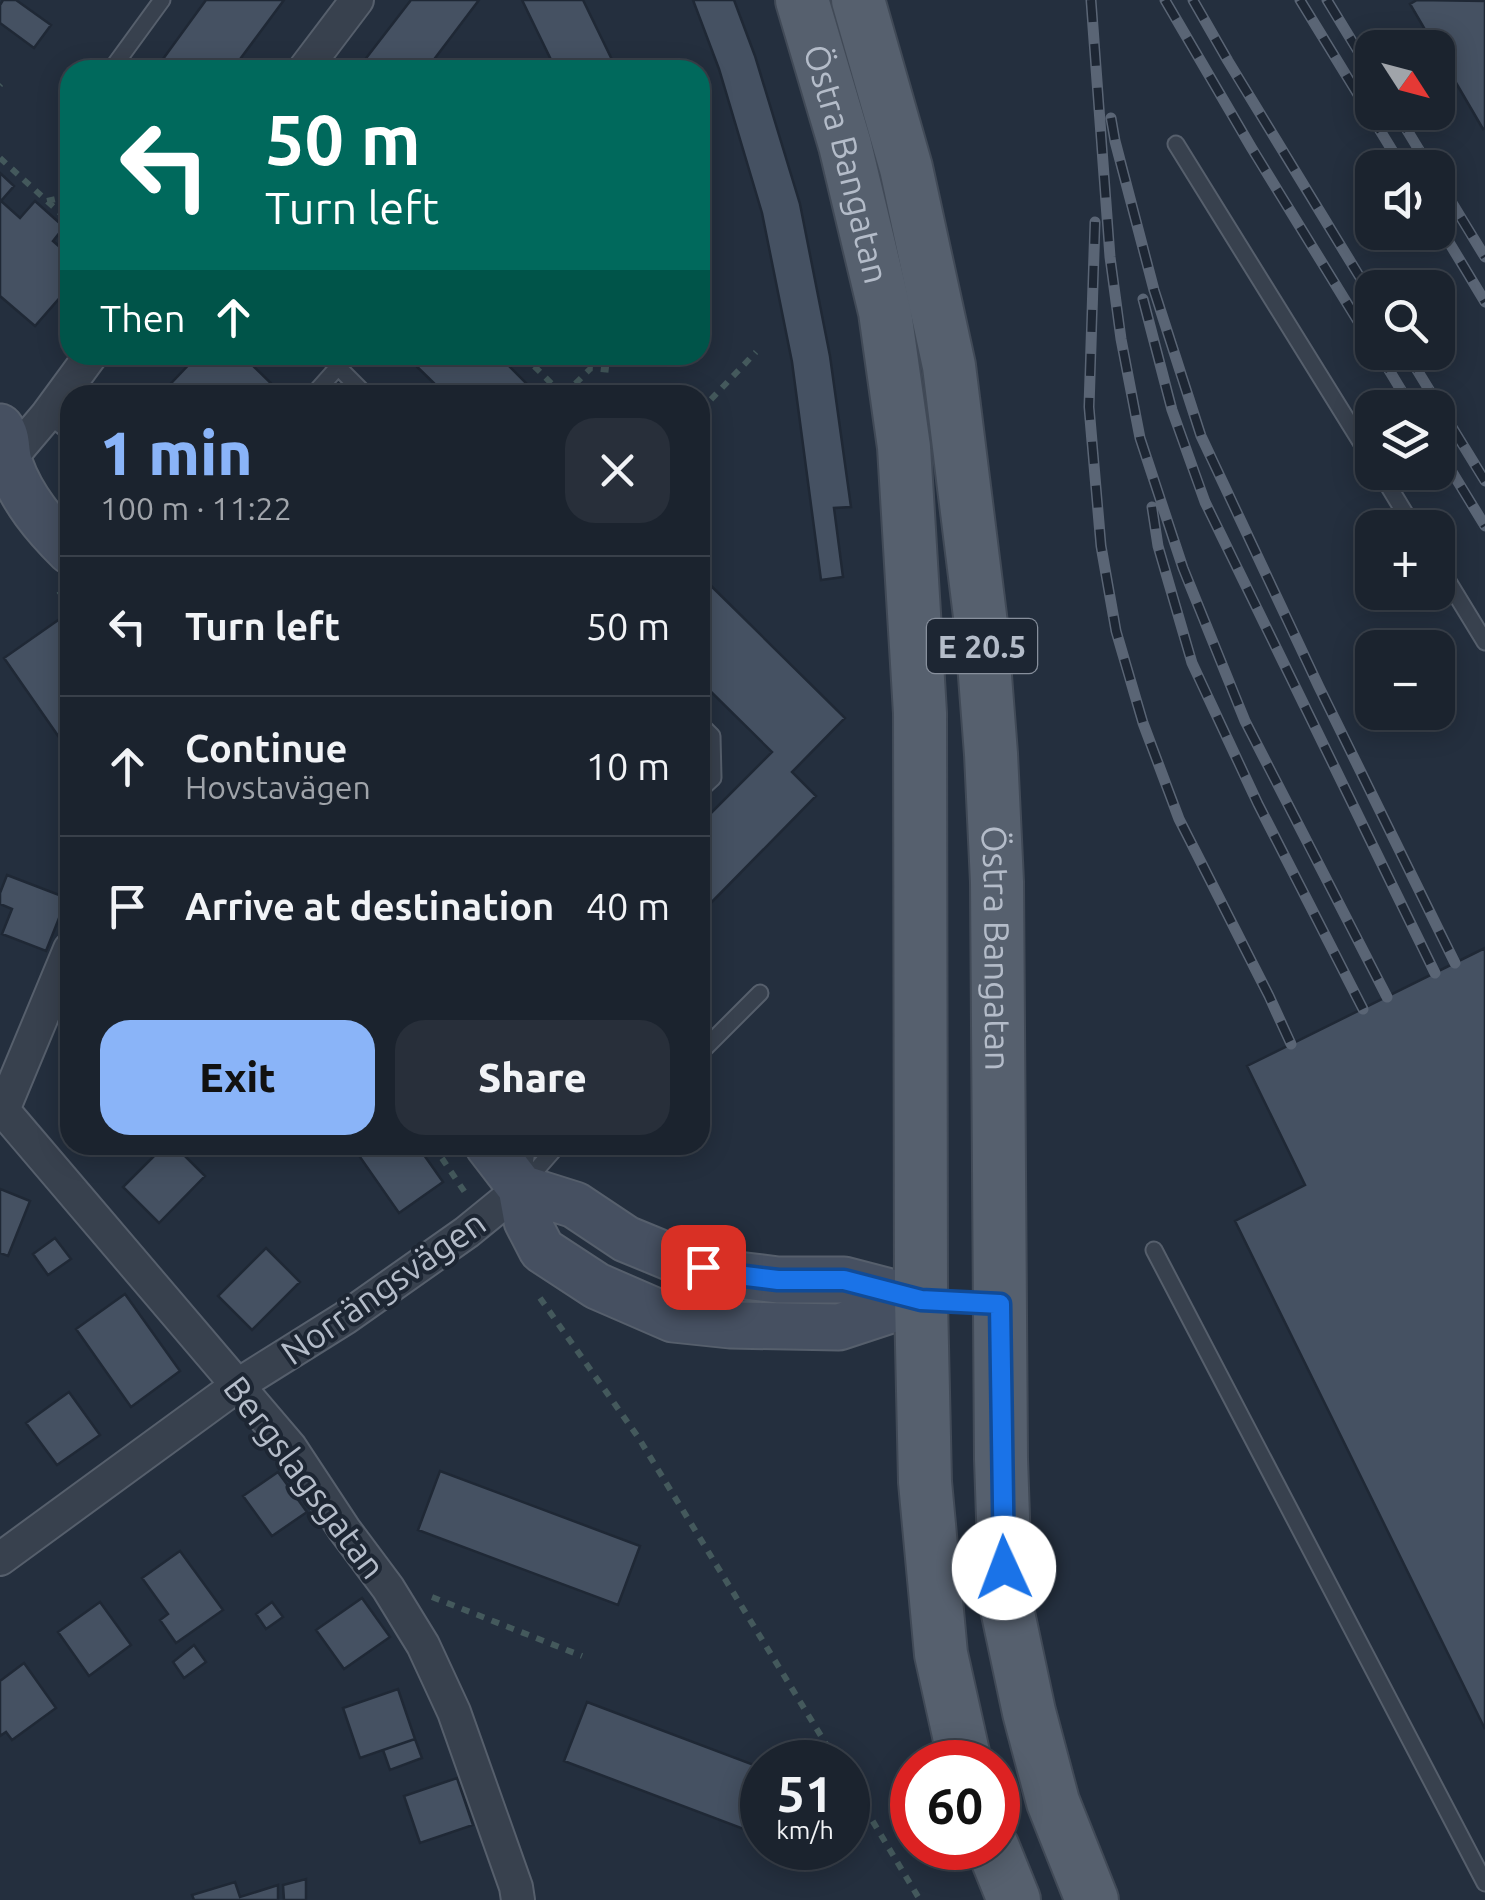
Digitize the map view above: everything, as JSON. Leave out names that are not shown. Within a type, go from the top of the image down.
[{"type":"main road","name":"Östra Bangatan","points":[[802,0],[845,145],[885,312],[904,447],[920,713],[925,1482],[941,1654],[960,1740]]},
{"type":"main road","name":"Östra Bangatan","points":[[858,0],[906,168],[949,366],[981,624],[997,882],[1001,1459],[1006,1604],[1053,1802],[1092,1900]]},
{"type":"main road","points":[[921,1300],[1000,1304]]},
{"type":"main road","points":[[1002,1870],[1014,1900]]},
{"type":"street","points":[[311,60],[356,0]]},
{"type":"street","points":[[59,423],[4,444],[21,491],[60,540]]},
{"type":"street","points":[[2,1110],[60,972]]},
{"type":"street","name":"Bergslagsgatan","points":[[2,1110],[290,1447],[388,1588],[423,1645],[454,1712],[518,1900]]},
{"type":"street","points":[[524,1166],[574,1206],[626,1239],[677,1260],[729,1274],[778,1280],[844,1280],[921,1300]]},
{"type":"street","name":"Norrängsvägen","points":[[0,1559],[238,1385],[360,1308],[467,1232],[524,1166]]},
{"type":"lane","points":[[117,60],[162,0]]},
{"type":"lane","points":[[1176,144],[1355,433]]},
{"type":"lane","points":[[336,365],[356,385]]},
{"type":"lane","points":[[1455,593],[1485,642]]},
{"type":"lane","points":[[710,734],[710,780]]},
{"type":"lane","points":[[710,1043],[760,993]]},
{"type":"lane","points":[[1154,1250],[1485,1882]]},
{"type":"path","points":[[0,158],[60,213]]},
{"type":"path","points":[[47,201],[60,198]]},
{"type":"path","points":[[710,400],[756,352]]},
{"type":"path","points":[[533,365],[554,385]]},
{"type":"path","points":[[574,385],[591,368],[610,370]]},
{"type":"path","points":[[440,1155],[446,1164]]},
{"type":"path","points":[[534,1290],[638,1437],[824,1740]]},
{"type":"path","points":[[388,1588],[406,1587],[582,1656]]},
{"type":"path","points":[[870,1817],[920,1900]]},
{"type":"building","points":[[3,0],[16,0],[51,25],[34,48],[0,23]]},
{"type":"building","points":[[206,0],[284,0],[239,60],[162,60]]},
{"type":"building","points":[[411,0],[479,0],[434,60],[365,60]]},
{"type":"building","points":[[522,0],[583,0],[612,60],[551,60]]},
{"type":"building","points":[[693,0],[734,0],[800,204],[830,356],[851,507],[834,508],[843,577],[821,580],[792,362],[762,213],[719,69]]},
{"type":"building","points":[[1417,0],[1485,1],[1485,128],[1455,81],[1455,30],[1425,30],[1410,4]]},
{"type":"building","points":[[0,173],[14,186],[1,201],[20,218],[35,201],[60,223],[60,232],[53,241],[60,247],[60,297],[35,326],[0,296]]},
{"type":"building","points":[[188,365],[252,365],[273,385],[170,385]]},
{"type":"building","points":[[415,365],[508,365],[528,385],[436,385]]},
{"type":"building","points":[[710,585],[845,718],[792,772],[816,796],[710,904],[710,814],[772,752],[710,691]]},
{"type":"building","points":[[60,619],[60,739],[4,658]]},
{"type":"building","points":[[7,875],[60,895],[60,916],[46,951],[2,934],[12,909],[0,904]]},
{"type":"building","points":[[1485,948],[1485,1729],[1235,1221],[1305,1185],[1247,1066]]},
{"type":"building","points":[[155,1155],[184,1155],[205,1176],[159,1223],[123,1187]]},
{"type":"building","points":[[359,1155],[424,1155],[443,1182],[399,1213]]},
{"type":"building","points":[[0,1189],[30,1201],[8,1256],[0,1253]]},
{"type":"building","points":[[55,1238],[71,1259],[48,1275],[33,1254]]},
{"type":"building","points":[[266,1248],[300,1282],[252,1330],[218,1296]]},
{"type":"building","points":[[125,1294],[180,1371],[131,1407],[76,1329]]},
{"type":"building","points":[[69,1392],[100,1435],[57,1465],[26,1423]]},
{"type":"building","points":[[440,1471],[640,1546],[618,1605],[418,1530]]},
{"type":"building","points":[[278,1472],[307,1512],[272,1536],[243,1496]]},
{"type":"building","points":[[180,1551],[223,1610],[176,1643],[160,1620],[168,1614],[142,1578]]},
{"type":"building","points":[[362,1598],[390,1637],[344,1669],[316,1630]]},
{"type":"building","points":[[100,1602],[131,1645],[89,1676],[58,1632]]},
{"type":"building","points":[[272,1602],[283,1617],[266,1629],[256,1614]]},
{"type":"building","points":[[194,1645],[206,1662],[184,1678],[173,1662]]},
{"type":"building","points":[[24,1663],[56,1708],[12,1740],[6,1732],[0,1736],[0,1681]]},
{"type":"building","points":[[398,1689],[415,1739],[360,1758],[343,1708]]},
{"type":"building","points":[[587,1702],[740,1760],[740,1828],[564,1761]]},
{"type":"building","points":[[415,1739],[422,1758],[390,1770],[383,1750]]},
{"type":"building","points":[[457,1778],[473,1825],[420,1843],[404,1796]]},
{"type":"building","points":[[306,1879],[306,1900],[284,1900],[283,1885]]},
{"type":"building","points":[[235,1882],[240,1897],[278,1885],[278,1900],[194,1900],[192,1895]]},
{"type":"railway","points":[[1091,0],[1110,257],[1140,438],[1183,568],[1245,721],[1387,997]]},
{"type":"railway","points":[[1165,0],[1355,316]]},
{"type":"railway","points":[[1193,0],[1356,270]]},
{"type":"railway","points":[[1300,0],[1392,150]]},
{"type":"railway","points":[[1327,0],[1355,46]]},
{"type":"railway","points":[[1111,118],[1154,290],[1201,436],[1455,963]]},
{"type":"railway","points":[[1407,130],[1419,150]]},
{"type":"railway","points":[[1455,208],[1485,257]]},
{"type":"railway","points":[[1095,222],[1089,407],[1101,546],[1116,631],[1143,723],[1179,819],[1291,1044]]},
{"type":"railway","points":[[1454,250],[1485,302]]},
{"type":"railway","points":[[1143,299],[1172,410],[1205,502],[1435,973]]},
{"type":"railway","points":[[1389,370],[1401,390]]},
{"type":"railway","points":[[1417,370],[1485,481]]},
{"type":"railway","points":[[1455,477],[1485,526]]},
{"type":"railway","points":[[1152,507],[1158,546],[1192,663],[1258,804],[1363,1009]]},
{"type":"route","points":[[703,1267],[778,1280],[844,1280],[921,1300],[1000,1304],[1004,1568]]}]
